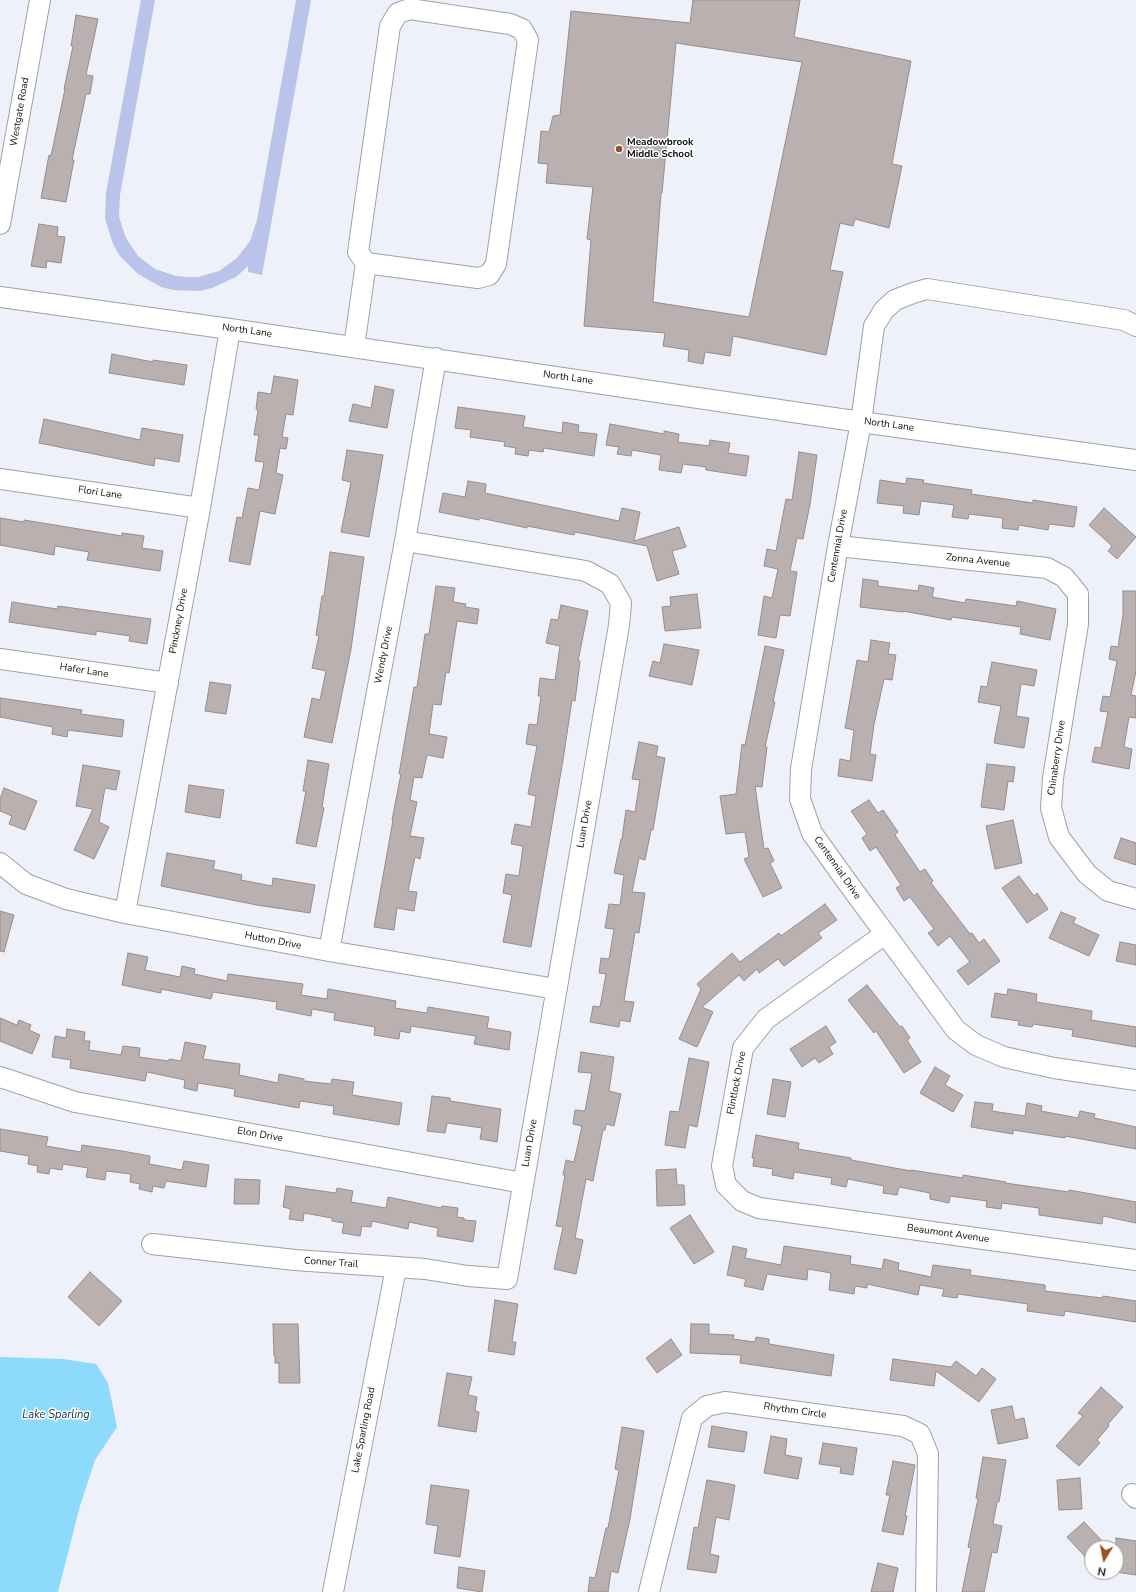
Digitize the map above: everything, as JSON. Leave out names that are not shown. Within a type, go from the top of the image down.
[{"type":"street","name":"Westgate Road","points":[[0,224],[40,0]]},
{"type":"street","points":[[354,347],[366,263],[358,252],[390,26],[398,13],[410,9],[510,24],[522,29],[528,40],[496,264],[489,275],[478,278],[366,263]]},
{"type":"street","name":"Centennial Drive","points":[[1136,326],[1124,320],[927,289],[896,300],[884,310],[874,326],[861,422],[838,546],[801,769],[800,799],[812,833],[956,1030],[976,1045],[1004,1057],[1054,1068],[1136,1080]]},
{"type":"street","name":"North Lane","points":[[0,297],[436,358],[861,422],[1136,460]]},
{"type":"street","name":"Pinckney Drive","points":[[125,913],[200,508],[230,329]]},
{"type":"street","name":"Wendy Drive","points":[[329,951],[405,541],[436,358]]},
{"type":"street","name":"Flori Lane","points":[[0,479],[200,508]]},
{"type":"street","name":"Luan Drive","points":[[405,541],[586,571],[610,584],[621,603],[619,625],[508,1275]]},
{"type":"street","name":"Zonna Avenue","points":[[838,546],[1047,568],[1064,577],[1078,594],[1078,624]]},
{"type":"street","name":"Chinaberry Drive","points":[[1078,624],[1053,778],[1051,808],[1059,837],[1087,874],[1108,891],[1136,899]]},
{"type":"street","name":"Hafer Lane","points":[[0,659],[168,684]]},
{"type":"street","name":"Hutton Drive","points":[[0,863],[26,884],[66,899],[125,913],[329,951],[556,989]]},
{"type":"street","name":"Flintlock Drive","points":[[759,1208],[742,1201],[726,1185],[722,1166],[742,1048],[766,1019],[885,934]]},
{"type":"street","name":"Elon Drive","points":[[0,1077],[75,1102],[523,1183]]},
{"type":"street","name":"Beaumont Avenue","points":[[759,1208],[1136,1260]]},
{"type":"street","name":"Conner Trail","points":[[152,1244],[295,1260],[426,1270],[498,1279],[507,1279],[508,1275]]},
{"type":"street","name":"Lake Sparling Road","points":[[333,1592],[396,1268]]},
{"type":"street","name":"Rhythm Circle","points":[[649,1592],[692,1418],[708,1406],[725,1402],[903,1426],[920,1434],[928,1454],[926,1592]]},
{"type":"shaded area","points":[[141,0],[155,0],[120,195],[119,217],[126,238],[138,256],[155,269],[176,276],[198,277],[219,271],[237,258],[250,241],[257,220],[296,0],[311,0],[262,275],[248,272],[248,266],[236,277],[212,288],[200,291],[173,290],[161,287],[138,274],[119,255],[113,244],[105,219],[106,193]]},
{"type":"water","name":"Lake Sparling","points":[[0,1357],[63,1359],[96,1364],[108,1383],[117,1427],[95,1460],[80,1506],[58,1592],[0,1592]]},
{"type":"building","points":[[693,0],[800,0],[794,37],[911,61],[892,164],[902,166],[889,228],[855,219],[853,226],[840,223],[830,270],[843,272],[826,355],[733,336],[730,356],[705,352],[703,364],[688,361],[689,350],[663,346],[665,333],[584,326],[591,240],[587,239],[593,187],[546,183],[548,164],[538,163],[541,131],[549,132],[553,116],[560,115],[571,11],[690,23]],"holes":[[[676,43],[802,62],[749,317],[653,302],[661,193]]]},
{"type":"building","points":[[76,15],[98,19],[86,75],[93,76],[90,94],[86,94],[72,160],[74,160],[66,202],[41,198],[49,155],[51,156],[65,89],[73,46],[71,46]]},
{"type":"building","points":[[39,224],[58,227],[57,236],[65,237],[61,263],[47,261],[46,268],[31,266]]},
{"type":"building","points":[[112,354],[153,362],[153,360],[187,365],[184,385],[109,373]]},
{"type":"building","points":[[274,376],[298,380],[293,415],[286,414],[282,437],[288,438],[286,449],[280,448],[276,473],[283,475],[275,514],[260,511],[250,565],[229,561],[237,517],[242,518],[248,488],[259,490],[264,462],[255,461],[259,435],[254,435],[258,410],[256,409],[258,392],[271,394]]},
{"type":"building","points":[[375,386],[394,390],[387,428],[349,421],[353,404],[371,408]]},
{"type":"building","points":[[458,407],[525,416],[523,427],[562,433],[563,422],[579,425],[578,432],[597,434],[594,456],[544,448],[543,452],[529,450],[528,456],[515,454],[516,448],[504,446],[505,442],[470,437],[471,430],[455,428]]},
{"type":"building","points":[[44,419],[140,440],[142,428],[183,435],[179,462],[155,458],[154,466],[39,443]]},
{"type":"building","points":[[610,424],[664,434],[664,431],[679,434],[678,442],[709,446],[710,440],[730,443],[728,453],[749,456],[746,476],[706,470],[706,467],[683,464],[681,473],[659,470],[661,455],[632,450],[631,456],[617,454],[619,447],[606,445]]},
{"type":"building","points":[[347,450],[383,455],[369,537],[341,532],[351,482],[342,480]]},
{"type":"building","points":[[799,452],[817,455],[803,539],[797,538],[790,571],[797,572],[790,616],[780,615],[776,638],[758,635],[764,596],[772,598],[778,569],[764,566],[767,549],[776,551],[786,499],[792,500]]},
{"type":"building","points":[[907,478],[924,480],[923,483],[972,490],[971,494],[1033,503],[1033,500],[1077,507],[1074,527],[1049,524],[1048,530],[1019,525],[1018,530],[1002,528],[1003,518],[969,514],[968,519],[952,517],[954,505],[921,501],[919,515],[903,513],[904,506],[877,503],[880,480],[906,484]]},
{"type":"building","points":[[468,481],[486,484],[485,493],[619,521],[622,508],[640,512],[634,541],[679,527],[686,547],[672,551],[679,574],[657,581],[647,546],[575,532],[574,535],[439,512],[443,493],[465,497]]},
{"type":"building","points":[[1104,508],[1136,537],[1117,559],[1108,551],[1112,546],[1089,525]]},
{"type":"building","points":[[0,518],[24,522],[24,520],[122,536],[122,533],[144,536],[142,548],[163,551],[160,571],[87,560],[89,552],[55,546],[54,555],[0,545]]},
{"type":"building","points":[[330,552],[364,557],[351,649],[332,743],[304,737],[312,698],[320,700],[326,671],[312,668],[319,636],[316,635],[322,596],[324,596]]},
{"type":"building","points":[[863,579],[878,581],[878,586],[918,591],[919,585],[934,588],[932,597],[965,603],[966,599],[1016,606],[1017,601],[1056,609],[1050,640],[1020,634],[1021,627],[952,617],[951,620],[903,611],[860,607]]},
{"type":"building","points":[[436,586],[455,588],[453,602],[466,604],[465,607],[479,609],[477,624],[457,621],[449,673],[446,672],[441,705],[433,704],[429,734],[447,737],[443,758],[427,755],[422,778],[414,777],[410,800],[417,802],[410,836],[424,838],[420,859],[415,857],[408,891],[417,892],[414,911],[397,908],[394,930],[374,927],[401,774],[399,774],[414,687],[417,687],[425,634],[429,634]]},
{"type":"building","points":[[1123,591],[1136,591],[1136,671],[1131,695],[1136,696],[1136,718],[1129,717],[1124,747],[1132,749],[1129,769],[1092,762],[1095,747],[1101,748],[1108,712],[1100,711],[1103,696],[1110,697],[1117,661],[1109,659],[1111,646],[1118,647],[1123,615]]},
{"type":"building","points":[[697,594],[701,628],[665,631],[662,607],[671,606],[670,597]]},
{"type":"building","points":[[12,602],[57,609],[58,606],[151,619],[147,644],[129,641],[130,636],[96,631],[96,635],[9,622]]},
{"type":"building","points":[[561,605],[588,611],[578,661],[580,661],[575,701],[572,700],[531,947],[503,942],[512,895],[503,893],[506,874],[519,876],[523,846],[511,844],[515,824],[531,827],[536,796],[528,794],[537,746],[526,744],[529,724],[537,725],[541,696],[538,696],[540,678],[555,680],[560,646],[546,643],[551,619],[558,620]]},
{"type":"building","points":[[871,640],[890,643],[888,654],[896,655],[892,680],[884,679],[874,724],[870,754],[876,755],[872,781],[838,776],[840,759],[850,761],[854,730],[845,728],[857,660],[868,662]]},
{"type":"building","points":[[664,644],[699,650],[692,685],[649,676],[653,661],[660,663]]},
{"type":"building","points":[[765,646],[784,650],[765,747],[767,747],[762,787],[755,786],[764,849],[768,848],[774,861],[770,863],[782,888],[763,897],[744,859],[749,857],[745,832],[726,834],[720,796],[736,794],[742,744],[745,745]]},
{"type":"building","points":[[992,662],[1037,670],[1034,686],[1021,684],[1016,716],[1029,718],[1024,748],[994,743],[1001,706],[978,702],[981,686],[987,687]]},
{"type":"building","points":[[210,682],[231,685],[226,714],[205,711]]},
{"type":"building","points":[[0,698],[82,710],[81,714],[124,720],[122,737],[68,730],[67,737],[52,734],[53,727],[0,717]]},
{"type":"building","points":[[639,742],[658,746],[656,756],[665,758],[653,830],[651,830],[645,860],[639,858],[632,892],[645,893],[639,933],[635,932],[624,1001],[634,1002],[630,1022],[620,1020],[619,1027],[590,1022],[593,1006],[600,1007],[606,974],[599,973],[601,958],[609,959],[614,929],[605,928],[609,904],[620,905],[624,875],[614,873],[622,839],[626,810],[635,812],[640,780],[632,779]]},
{"type":"building","points":[[308,760],[329,764],[322,807],[324,808],[316,847],[296,843],[306,791],[303,791]]},
{"type":"building","points":[[987,764],[1015,767],[1013,782],[1008,781],[1004,810],[981,807]]},
{"type":"building","points":[[83,765],[120,771],[116,790],[105,788],[99,822],[109,827],[94,859],[74,850],[93,809],[76,806]]},
{"type":"building","points":[[189,785],[224,790],[220,818],[185,812]]},
{"type":"building","points":[[4,788],[37,801],[25,830],[9,824],[12,816],[0,811],[0,799]]},
{"type":"building","points":[[869,800],[878,813],[883,810],[898,832],[895,835],[920,872],[925,869],[933,881],[931,883],[970,934],[972,933],[979,943],[984,939],[1000,961],[968,985],[957,971],[970,962],[950,936],[938,946],[928,933],[934,929],[910,897],[904,901],[896,888],[901,885],[876,847],[870,851],[862,838],[867,834],[851,811]]},
{"type":"building","points":[[1013,820],[1022,863],[995,869],[986,826]]},
{"type":"building","points":[[1121,838],[1136,843],[1136,865],[1114,858]]},
{"type":"building","points":[[167,853],[215,861],[213,869],[242,875],[241,880],[272,886],[273,878],[315,885],[310,913],[257,905],[161,886]]},
{"type":"building","points":[[1019,876],[1034,896],[1037,893],[1048,909],[1027,923],[1002,888]]},
{"type":"building","points":[[825,904],[837,920],[818,933],[822,938],[784,966],[778,959],[759,973],[757,969],[744,981],[739,975],[702,1007],[713,1012],[697,1047],[679,1039],[701,989],[697,984],[732,953],[740,962],[779,933],[781,936]]},
{"type":"building","points":[[0,911],[14,915],[4,952],[0,951]]},
{"type":"building","points":[[1061,912],[1076,918],[1073,923],[1099,935],[1089,956],[1049,938]]},
{"type":"building","points":[[1120,942],[1136,945],[1136,965],[1116,961]]},
{"type":"building","points":[[128,953],[148,957],[145,970],[180,977],[182,966],[195,969],[194,974],[227,981],[228,974],[303,984],[301,995],[327,999],[328,989],[396,1001],[395,1008],[427,1013],[428,1007],[489,1017],[487,1028],[511,1032],[509,1050],[474,1044],[476,1036],[411,1026],[410,1033],[400,1031],[399,1039],[374,1035],[375,1027],[334,1020],[335,1013],[312,1009],[311,1016],[276,1009],[277,1002],[213,992],[211,999],[161,989],[161,993],[122,985]]},
{"type":"building","points":[[867,985],[900,1027],[902,1026],[910,1038],[907,1040],[921,1062],[904,1073],[876,1031],[874,1033],[848,1000]]},
{"type":"building","points":[[1008,989],[1037,994],[1036,1002],[1092,1011],[1091,1020],[1136,1027],[1136,1047],[1072,1036],[1073,1030],[1033,1024],[1032,1027],[1018,1025],[1019,1021],[991,1017],[995,993],[1007,995]]},
{"type":"building","points":[[0,1018],[17,1025],[19,1020],[31,1025],[29,1030],[40,1035],[32,1054],[0,1041]]},
{"type":"building","points":[[826,1026],[836,1042],[829,1047],[833,1054],[819,1063],[815,1058],[802,1067],[790,1049]]},
{"type":"building","points":[[67,1029],[85,1032],[84,1041],[90,1041],[89,1050],[121,1055],[123,1046],[140,1048],[139,1057],[181,1061],[185,1042],[206,1046],[203,1059],[240,1064],[239,1075],[278,1083],[279,1074],[304,1079],[304,1081],[331,1084],[332,1079],[354,1082],[352,1095],[402,1103],[399,1125],[333,1114],[334,1106],[300,1101],[299,1108],[234,1096],[235,1089],[198,1083],[197,1091],[184,1088],[185,1080],[147,1072],[145,1081],[70,1068],[71,1060],[52,1057],[55,1036],[66,1038]]},
{"type":"building","points":[[581,1052],[614,1057],[609,1091],[621,1094],[614,1126],[606,1124],[605,1130],[603,1130],[593,1181],[586,1179],[575,1238],[583,1240],[576,1274],[554,1269],[563,1227],[556,1226],[565,1175],[563,1175],[566,1160],[574,1162],[582,1126],[573,1124],[575,1110],[585,1111],[592,1073],[578,1072]]},
{"type":"building","points":[[689,1058],[709,1062],[697,1127],[689,1125],[685,1148],[665,1145],[670,1111],[679,1112]]},
{"type":"building","points":[[935,1067],[950,1076],[945,1085],[963,1095],[953,1112],[920,1093]]},
{"type":"building","points":[[773,1079],[791,1082],[785,1117],[767,1114]]},
{"type":"building","points":[[432,1096],[450,1098],[450,1101],[501,1109],[497,1142],[480,1139],[482,1128],[447,1123],[445,1133],[427,1131]]},
{"type":"building","points":[[975,1102],[993,1104],[992,1111],[1025,1116],[1027,1103],[1042,1106],[1041,1111],[1078,1118],[1080,1111],[1095,1114],[1094,1118],[1136,1127],[1136,1149],[1065,1136],[1065,1138],[1013,1130],[1013,1134],[971,1127]]},
{"type":"building","points":[[0,1129],[48,1137],[46,1146],[81,1152],[82,1145],[150,1156],[149,1164],[182,1170],[184,1161],[209,1165],[206,1187],[166,1181],[164,1188],[153,1186],[152,1192],[139,1189],[140,1184],[130,1182],[131,1174],[106,1171],[105,1180],[86,1177],[88,1168],[63,1164],[62,1170],[50,1168],[49,1174],[37,1172],[38,1166],[28,1164],[29,1156],[0,1151]]},
{"type":"building","points":[[756,1135],[799,1143],[798,1149],[851,1158],[851,1160],[911,1171],[963,1178],[963,1175],[1006,1182],[1005,1183],[1069,1192],[1069,1190],[1136,1202],[1136,1223],[1103,1216],[1102,1224],[1039,1215],[1039,1208],[1002,1203],[1001,1209],[986,1207],[987,1201],[950,1196],[949,1203],[930,1199],[930,1193],[899,1187],[897,1195],[883,1193],[884,1186],[848,1179],[846,1187],[831,1184],[832,1178],[794,1172],[793,1179],[772,1175],[773,1169],[753,1166],[754,1158],[752,1158]]},
{"type":"building","points":[[676,1169],[677,1185],[684,1185],[685,1205],[657,1206],[656,1170]]},
{"type":"building","points":[[235,1179],[260,1180],[259,1204],[234,1204]]},
{"type":"building","points":[[286,1186],[336,1193],[337,1188],[353,1191],[351,1202],[386,1208],[388,1197],[441,1208],[442,1206],[458,1208],[457,1217],[464,1218],[464,1220],[476,1221],[473,1242],[437,1236],[438,1228],[409,1222],[408,1229],[372,1221],[371,1227],[362,1226],[360,1236],[342,1233],[344,1223],[332,1221],[332,1218],[304,1213],[303,1221],[289,1219],[291,1209],[283,1207]]},
{"type":"building","points":[[690,1215],[714,1252],[694,1264],[670,1228]]},
{"type":"building","points":[[733,1246],[747,1249],[745,1258],[781,1265],[784,1246],[851,1256],[850,1264],[882,1269],[884,1259],[899,1263],[898,1270],[931,1277],[933,1265],[971,1270],[970,1275],[1045,1285],[1045,1291],[1102,1298],[1103,1296],[1136,1301],[1136,1322],[1065,1311],[1064,1316],[1027,1311],[1028,1304],[958,1294],[957,1298],[942,1296],[944,1289],[920,1285],[918,1295],[867,1284],[867,1288],[855,1286],[854,1294],[829,1290],[831,1273],[808,1269],[807,1280],[767,1274],[763,1290],[744,1286],[746,1279],[727,1275]]},
{"type":"building","points":[[90,1272],[122,1301],[99,1326],[68,1297]]},
{"type":"building","points":[[495,1300],[518,1304],[512,1342],[516,1342],[514,1355],[488,1351]]},
{"type":"building","points":[[273,1324],[298,1324],[300,1383],[279,1383],[279,1363],[275,1363],[274,1356]]},
{"type":"building","points":[[691,1324],[709,1324],[709,1334],[734,1335],[733,1339],[755,1342],[756,1337],[769,1339],[769,1344],[834,1355],[831,1376],[740,1363],[741,1355],[690,1353]]},
{"type":"building","points":[[671,1339],[682,1355],[657,1373],[646,1358]]},
{"type":"building","points":[[893,1359],[951,1367],[956,1361],[976,1376],[982,1368],[996,1379],[979,1402],[936,1371],[934,1386],[890,1380]]},
{"type":"building","points":[[447,1373],[472,1377],[468,1395],[477,1397],[475,1411],[479,1412],[476,1432],[438,1426]]},
{"type":"building","points":[[1101,1387],[1123,1407],[1108,1424],[1109,1426],[1097,1440],[1100,1443],[1079,1466],[1056,1446],[1083,1416],[1078,1413]]},
{"type":"building","points":[[1012,1406],[1015,1420],[1024,1418],[1028,1438],[998,1444],[991,1410]]},
{"type":"building","points":[[712,1426],[747,1432],[744,1452],[708,1447]]},
{"type":"building","points":[[622,1427],[644,1431],[630,1519],[618,1573],[611,1571],[608,1592],[588,1592],[590,1577],[595,1578],[606,1528],[608,1528],[619,1470],[615,1469]]},
{"type":"building","points":[[771,1436],[787,1439],[785,1455],[802,1458],[798,1479],[764,1473]]},
{"type":"building","points":[[823,1443],[857,1448],[853,1475],[840,1473],[841,1467],[819,1464]]},
{"type":"building","points":[[983,1457],[1006,1460],[999,1502],[997,1502],[993,1524],[1002,1526],[997,1553],[992,1552],[984,1592],[962,1592],[971,1548],[968,1547],[978,1499],[976,1498]]},
{"type":"building","points":[[893,1461],[915,1465],[905,1516],[907,1516],[903,1535],[882,1531],[890,1495],[886,1495]]},
{"type":"building","points":[[1080,1478],[1082,1509],[1059,1510],[1057,1480]]},
{"type":"building","points":[[707,1480],[735,1485],[729,1520],[716,1517],[710,1554],[719,1556],[716,1573],[687,1569],[694,1527],[698,1528]]},
{"type":"building","points":[[431,1485],[469,1490],[460,1557],[434,1553],[438,1526],[426,1524]]},
{"type":"building","points":[[1084,1522],[1101,1540],[1084,1540],[1084,1555],[1067,1537]]},
{"type":"building","points":[[1116,1538],[1136,1541],[1136,1575],[1124,1573],[1124,1540],[1116,1540]]},
{"type":"building","points":[[878,1563],[898,1568],[893,1592],[871,1592]]},
{"type":"building","points":[[459,1567],[485,1571],[482,1592],[457,1588]]},
{"type":"place","name":"Meadowbrook Middle School","points":[[619,149]]}]
